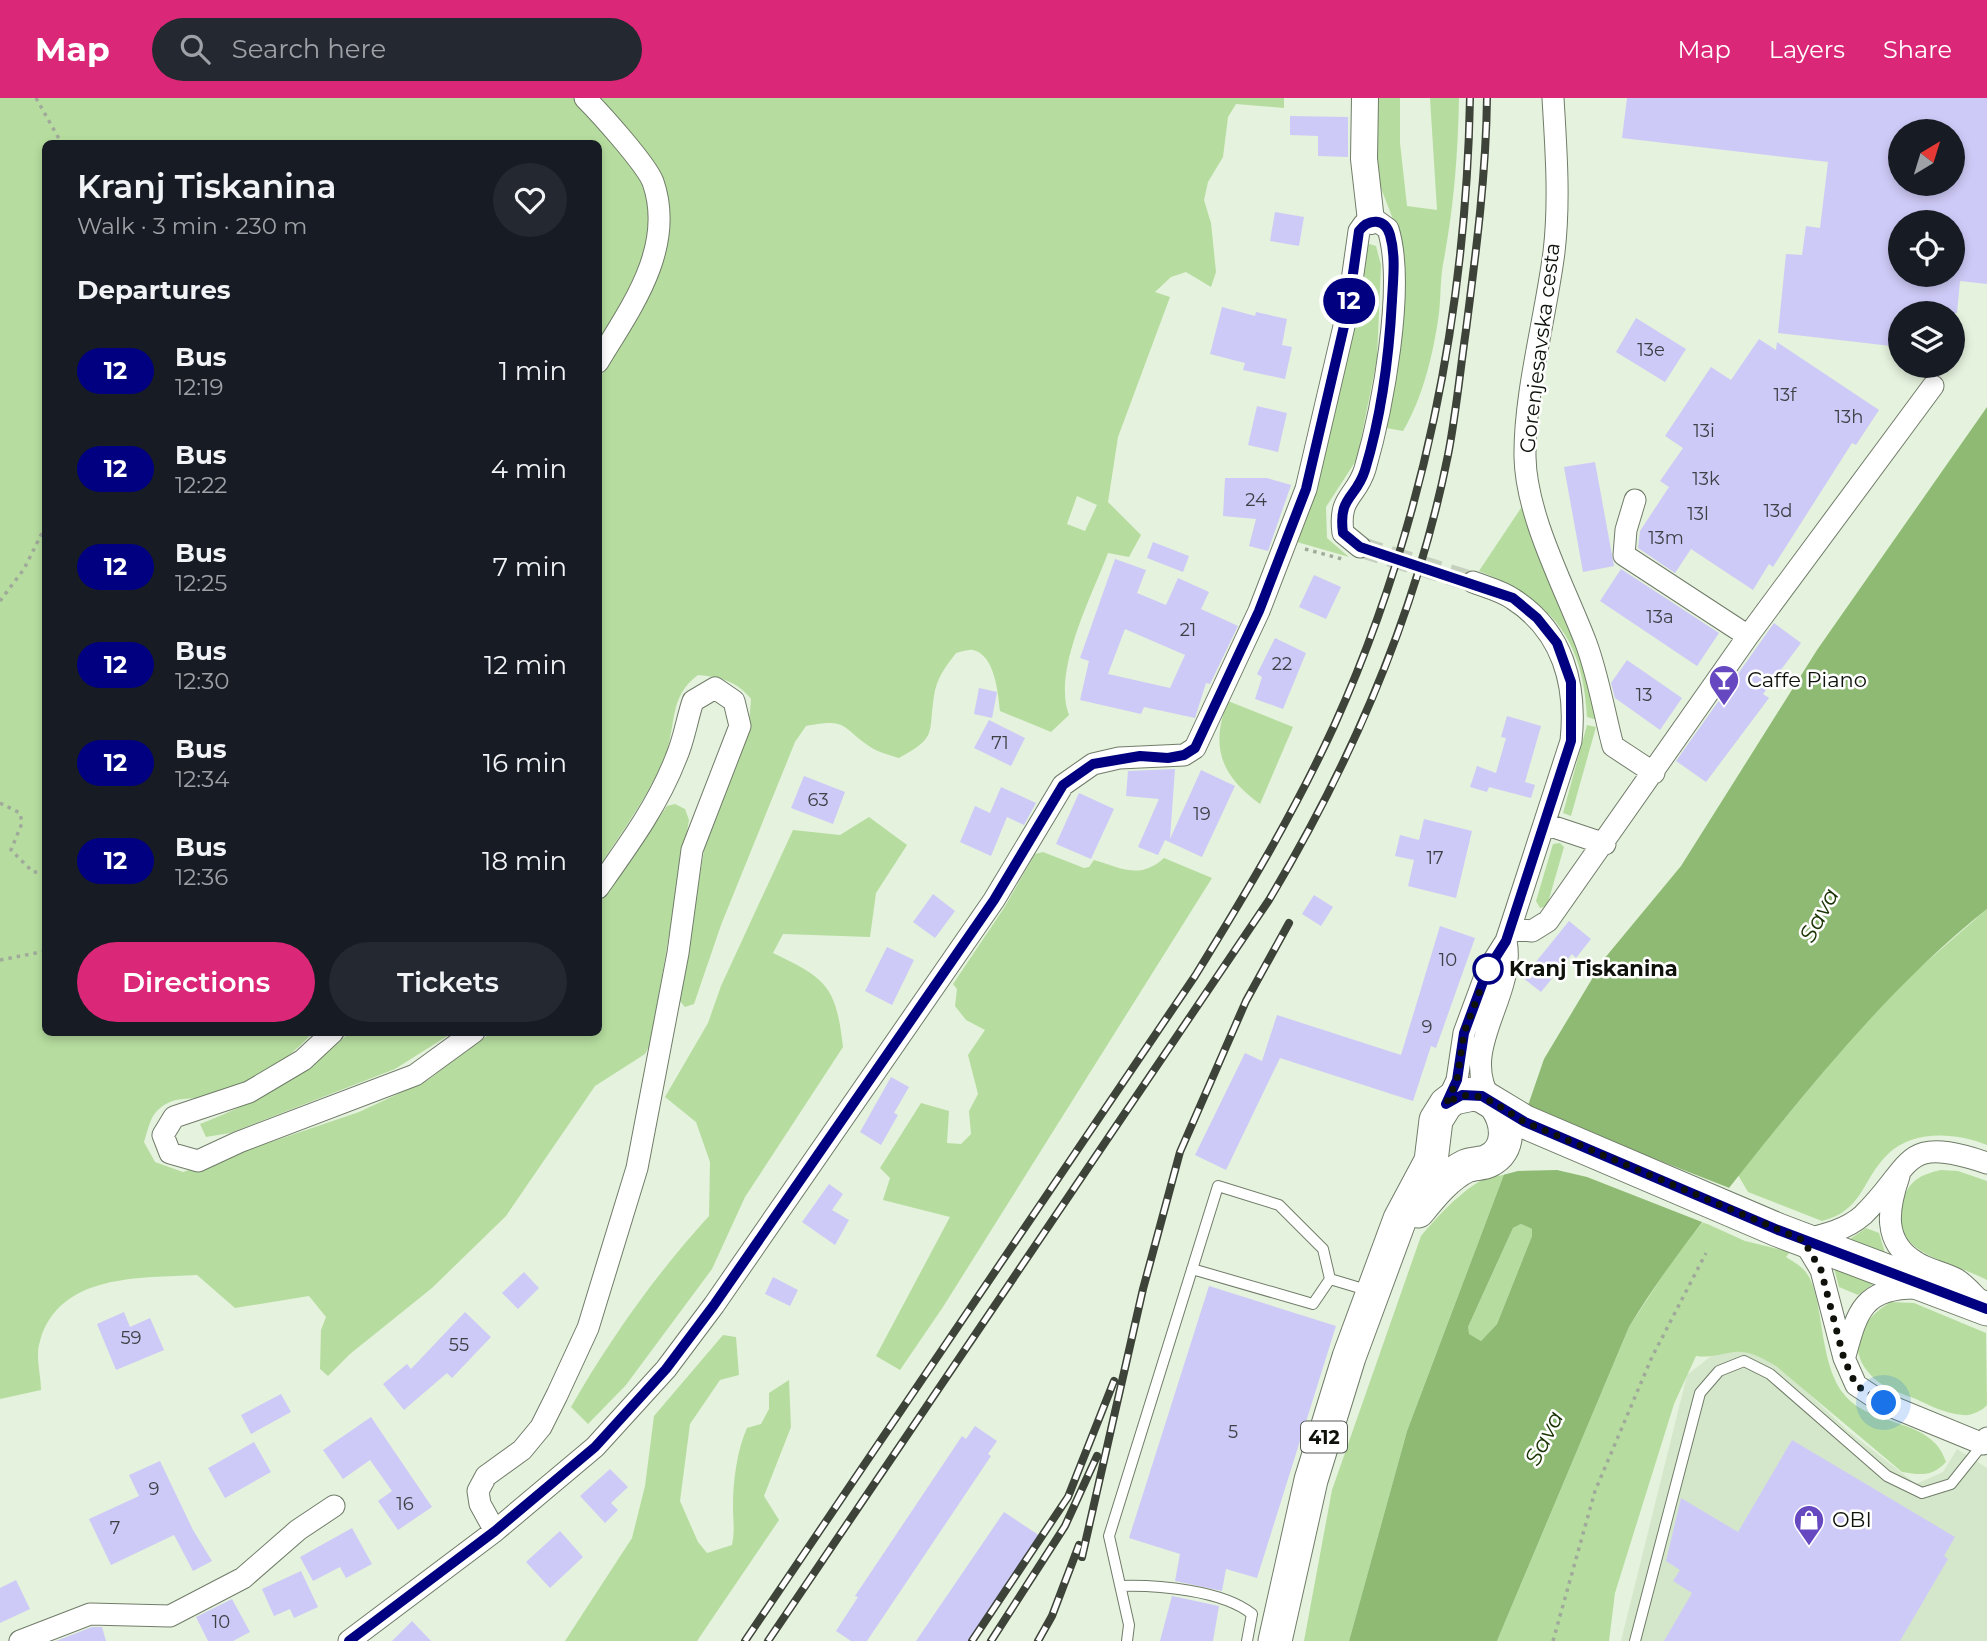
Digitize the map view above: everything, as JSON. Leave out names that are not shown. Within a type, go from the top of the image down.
[{"type":"main road","name":"412","points":[[1276,1641],[1311,1480],[1373,1292],[1408,1203],[1431,1161],[1436,1139],[1436,1121],[1476,1101],[1790,1235],[1987,1309]]},
{"type":"main road","points":[[1436,1139],[1447,1157],[1482,1160],[1506,1135],[1502,1113],[1476,1101]]},
{"type":"main road","name":"412","points":[[1394,1240],[1433,1194],[1482,1160],[1521,1148],[1545,1146],[1591,1149]]},
{"type":"street","points":[[585,98],[603,116],[652,181],[659,218],[656,253],[637,296],[602,355]]},
{"type":"street","points":[[1365,98],[1364,159],[1371,221]]},
{"type":"street","name":"Gorenjesavska cesta","points":[[1553,98],[1558,188],[1555,238],[1532,393],[1525,456],[1528,480],[1549,554],[1587,646],[1613,746],[1654,773]]},
{"type":"street","points":[[349,1641],[495,1531],[595,1447],[666,1369],[714,1305],[994,900],[1063,785],[1093,764],[1119,758],[1184,755],[1195,748],[1207,726],[1298,514],[1318,446],[1345,321],[1359,231],[1371,221],[1377,221],[1388,229],[1394,261],[1388,367],[1364,473],[1345,501],[1341,516],[1343,533],[1357,555]]},
{"type":"street","points":[[1508,935],[1540,928],[1605,844],[1748,636],[1933,386]]},
{"type":"street","points":[[1635,500],[1626,530],[1624,555],[1748,636]]},
{"type":"street","points":[[1473,582],[1513,598],[1537,618],[1557,643],[1571,682],[1571,741],[1508,935],[1487,971],[1464,1033],[1457,1080],[1476,1101],[1482,1088],[1479,1073],[1481,1051],[1508,970],[1508,935]]},
{"type":"street","points":[[495,1531],[480,1504],[478,1491],[486,1476],[522,1450],[541,1427],[557,1395],[588,1328],[637,1168],[678,953],[692,850],[740,726],[734,701],[725,692],[715,688],[693,701],[677,757],[660,791],[639,829],[602,882]]},
{"type":"street","points":[[1545,824],[1605,844]]},
{"type":"street","points":[[329,1036],[303,1059],[249,1091],[174,1117],[163,1135],[170,1153],[198,1161],[239,1142],[415,1075],[469,1036]]},
{"type":"street","points":[[1790,1235],[1836,1232],[1861,1216],[1902,1167],[1920,1153],[1941,1149],[1987,1163]]},
{"type":"street","points":[[1902,1167],[1891,1199],[1889,1229],[1899,1249],[1916,1263],[1958,1280],[1987,1309]]},
{"type":"street","points":[[1790,1235],[1821,1270],[1844,1359],[1856,1385],[1884,1403],[1985,1441]]},
{"type":"street","points":[[1844,1359],[1862,1306],[1890,1288],[1932,1288]]},
{"type":"street","points":[[20,1641],[90,1614],[170,1616],[243,1578],[298,1530],[334,1506]]},
{"type":"lane","points":[[1127,1641],[1129,1625],[1110,1536],[1192,1269],[1218,1186],[1279,1205],[1323,1249],[1330,1279],[1313,1304],[1192,1269]]},
{"type":"lane","points":[[1330,1279],[1373,1292]]},
{"type":"lane","points":[[1635,1641],[1700,1393],[1719,1371],[1744,1361],[1770,1374],[1887,1476],[1922,1493],[1951,1484],[1985,1441]]},
{"type":"lane","points":[[1121,1586],[1158,1585],[1240,1605],[1252,1614],[1247,1641]]},
{"type":"path","points":[[36,98],[60,140]]},
{"type":"path","points":[[0,601],[24,569],[42,533]]},
{"type":"path","points":[[1296,547],[1357,555]]},
{"type":"path","points":[[0,803],[20,813],[22,823],[11,850],[33,872],[42,872]]},
{"type":"path","points":[[0,960],[42,952]]},
{"type":"path","points":[[1553,1641],[1595,1490],[1652,1357],[1706,1254]]},
{"type":"shaded area","points":[[0,98],[573,98],[626,158],[641,183],[648,207],[649,230],[644,254],[624,300],[602,340],[602,140],[42,140],[42,1036],[309,1036],[291,1054],[253,1078],[211,1095],[176,1100],[163,1106],[152,1118],[144,1142],[155,1162],[183,1172],[359,1112],[428,1080],[487,1036],[602,1036],[602,899],[667,806],[675,804],[685,809],[689,820],[657,1005],[655,1035],[645,1054],[595,1086],[506,1216],[432,1288],[350,1354],[328,1376],[320,1369],[321,1330],[326,1317],[309,1296],[235,1308],[197,1275],[152,1277],[105,1284],[83,1291],[65,1302],[50,1319],[40,1341],[38,1359],[41,1390],[0,1399]]},
{"type":"shaded area","points":[[596,98],[1284,98],[1284,108],[1236,104],[1228,117],[1223,157],[1208,182],[1204,200],[1211,223],[1216,272],[1211,287],[1186,272],[1171,277],[1155,292],[1170,297],[1118,437],[1108,502],[1141,535],[1129,557],[1108,553],[1084,612],[1066,677],[1065,697],[1069,715],[1051,732],[1000,711],[991,667],[980,653],[971,650],[956,653],[939,678],[931,727],[926,739],[899,758],[875,750],[844,726],[830,723],[806,726],[795,742],[721,925],[694,1004],[685,1007],[679,1000],[707,832],[749,724],[751,699],[734,684],[721,679],[698,675],[688,684],[678,702],[669,745],[659,771],[602,862],[602,374],[666,217]],"holes":[[[1077,496],[1097,505],[1085,531],[1067,524]]]},
{"type":"shaded area","points":[[1376,98],[1400,98],[1400,143],[1407,206],[1437,210],[1430,98],[1459,98],[1455,179],[1437,328],[1422,389],[1403,431],[1386,428],[1402,267],[1401,240],[1379,183],[1374,155]]},
{"type":"shaded area","points":[[1369,244],[1376,246],[1381,265],[1377,359],[1357,459],[1326,507],[1327,538],[1349,557],[1297,542],[1342,379],[1362,249]]},
{"type":"shaded area","points":[[1523,505],[1531,539],[1582,655],[1597,720],[1587,717],[1579,665],[1558,625],[1526,595],[1479,571]]},
{"type":"shaded area","points":[[1228,701],[1293,727],[1260,804],[1236,782],[1222,758],[1220,732]]},
{"type":"shaded area","points":[[1587,725],[1596,727],[1571,816],[1563,813]]},
{"type":"shaded area","points":[[869,817],[907,845],[876,893],[870,937],[783,934],[773,953],[806,970],[826,987],[837,1010],[843,1047],[745,1197],[712,1269],[626,1385],[588,1424],[571,1407],[635,1308],[709,1216],[710,1162],[696,1122],[665,1097],[708,1023],[721,986],[793,830],[840,835]]},
{"type":"shaded area","points":[[1560,843],[1564,847],[1547,906],[1540,908],[1536,901],[1553,844]]},
{"type":"shaded area","points":[[1043,852],[1084,868],[1089,867],[1094,860],[1122,869],[1147,869],[1164,858],[1212,878],[943,1307],[900,1370],[876,1356],[950,1217],[883,1200],[890,1178],[880,1168],[921,1103],[949,1111],[947,1143],[961,1144],[971,1134],[969,1111],[978,1094],[968,1055],[985,1030],[966,1020],[955,1006],[957,989],[953,984],[1004,908],[1035,854]]},
{"type":"shaded area","points":[[1987,909],[1987,1145],[1949,1136],[1910,1140],[1888,1154],[1846,1210],[1822,1221],[1748,1192],[1738,1175],[1846,1044],[1909,977]]},
{"type":"shaded area","points":[[346,1036],[447,1036],[395,1069],[230,1133],[206,1137],[200,1124],[279,1087],[331,1050]]},
{"type":"shaded area","points":[[1506,1169],[1407,1431],[1349,1641],[1304,1641],[1332,1490],[1421,1236],[1449,1205],[1470,1188]]},
{"type":"shaded area","points":[[1941,1170],[1958,1171],[1987,1181],[1987,1280],[1924,1253],[1911,1243],[1902,1231],[1899,1216],[1910,1186],[1918,1178]]},
{"type":"shaded area","points":[[1703,1222],[1745,1241],[1790,1252],[1786,1257],[1802,1268],[1811,1280],[1829,1363],[1843,1393],[1854,1404],[1868,1412],[1928,1437],[1939,1448],[1946,1462],[1926,1474],[1902,1472],[1771,1363],[1745,1352],[1696,1356],[1674,1404],[1615,1593],[1609,1641],[1497,1641],[1629,1327],[1676,1255]]},
{"type":"shaded area","points":[[1521,1224],[1532,1229],[1532,1236],[1497,1324],[1481,1341],[1468,1334],[1468,1327],[1513,1228]]},
{"type":"shaded area","points":[[1866,1228],[1879,1233],[1885,1253],[1850,1239]]},
{"type":"shaded area","points":[[1834,1268],[1874,1283],[1858,1295],[1839,1287]]},
{"type":"shaded area","points":[[1891,1302],[1914,1303],[1986,1333],[1985,1407],[1966,1415],[1945,1411],[1891,1389],[1869,1373],[1858,1352],[1861,1332],[1873,1315]]},
{"type":"shaded area","points":[[1743,1331],[1847,1430],[1916,1484],[1943,1472],[1957,1449],[1987,1468],[1987,1641],[1621,1641],[1687,1375]]},
{"type":"shaded area","points":[[723,1335],[736,1337],[739,1375],[720,1380],[690,1424],[680,1501],[698,1542],[707,1553],[732,1545],[735,1476],[747,1428],[761,1424],[769,1409],[769,1393],[789,1380],[791,1427],[764,1496],[779,1520],[697,1641],[565,1641],[632,1538],[645,1486],[654,1416]]},
{"type":"water","name":"Sava","points":[[1987,407],[1987,909],[1921,967],[1860,1030],[1775,1130],[1656,1285],[1629,1327],[1497,1641],[1349,1641],[1407,1431],[1506,1169],[1544,1059],[1604,959],[1681,866],[1817,650]],"holes":[[[1521,1224],[1532,1229],[1532,1236],[1497,1324],[1481,1341],[1469,1334],[1468,1327],[1513,1228]]]},
{"type":"pier","points":[[1530,1110],[1732,1189],[1707,1224],[1587,1177],[1557,1170],[1518,1171],[1499,1176]]},
{"type":"building","points":[[1627,98],[1987,98],[1987,284],[1965,282],[1965,210],[1888,210],[1888,287],[1959,287],[1958,301],[1888,301],[1888,346],[1778,333],[1786,254],[1802,255],[1806,226],[1820,228],[1828,162],[1622,138]]},
{"type":"building","points":[[1290,116],[1348,117],[1348,157],[1318,156],[1318,136],[1290,135]]},
{"type":"building","points":[[1275,212],[1304,217],[1299,246],[1270,241]]},
{"type":"building","points":[[1222,307],[1255,316],[1256,312],[1287,319],[1282,345],[1292,347],[1285,379],[1243,370],[1245,363],[1210,354]]},
{"type":"building","points":[[1636,318],[1686,349],[1665,382],[1616,352]]},
{"type":"building","points":[[1759,339],[1776,350],[1777,342],[1879,410],[1856,445],[1852,443],[1773,567],[1769,564],[1753,590],[1691,549],[1675,573],[1638,548],[1640,531],[1669,487],[1660,481],[1683,448],[1665,436],[1711,367],[1731,380]]},
{"type":"building","points":[[1257,406],[1287,413],[1278,452],[1248,445]]},
{"type":"building","points":[[1595,462],[1614,566],[1583,572],[1564,467]]},
{"type":"building","points":[[1225,478],[1267,478],[1291,485],[1268,551],[1249,546],[1256,519],[1223,516]]},
{"type":"building","points":[[1153,542],[1189,556],[1183,572],[1147,558]]},
{"type":"building","points":[[1115,559],[1146,570],[1137,593],[1166,605],[1178,578],[1209,592],[1201,609],[1238,626],[1210,684],[1206,683],[1195,718],[1144,707],[1141,714],[1080,700],[1089,661],[1080,658]],"holes":[[[1125,629],[1185,655],[1170,688],[1108,674]]]},
{"type":"building","points":[[1621,569],[1719,633],[1697,666],[1600,601]]},
{"type":"building","points":[[1314,575],[1341,587],[1326,619],[1299,607]]},
{"type":"building","points":[[1774,623],[1801,643],[1763,694],[1769,698],[1706,782],[1676,761]]},
{"type":"building","points":[[1275,638],[1306,653],[1283,709],[1255,699],[1262,677],[1257,674]]},
{"type":"building","points":[[1627,660],[1682,698],[1660,730],[1615,698],[1611,683]]},
{"type":"building","points":[[979,688],[997,692],[992,718],[974,714]]},
{"type":"building","points":[[1507,716],[1541,726],[1525,782],[1535,785],[1531,798],[1489,787],[1487,792],[1470,787],[1477,766],[1496,773],[1506,738],[1501,737]]},
{"type":"building","points":[[989,720],[1025,738],[1011,766],[974,748]]},
{"type":"building","points":[[1175,769],[1170,839],[1201,770],[1235,786],[1202,857],[1165,840],[1158,855],[1138,847],[1159,799],[1126,796],[1128,771]]},
{"type":"building","points":[[804,776],[845,792],[833,824],[791,808]]},
{"type":"building","points":[[1001,787],[1036,803],[1024,825],[1007,817],[991,856],[960,842],[975,806],[990,813]]},
{"type":"building","points":[[1079,793],[1114,809],[1091,859],[1056,844]]},
{"type":"building","points":[[1424,819],[1472,831],[1456,898],[1408,886],[1414,860],[1395,856],[1400,835],[1419,840]]},
{"type":"building","points":[[933,894],[955,911],[935,938],[913,922]]},
{"type":"building","points":[[1314,895],[1333,907],[1321,926],[1302,914]]},
{"type":"building","points":[[1569,921],[1591,939],[1576,958],[1572,954],[1541,992],[1523,978]]},
{"type":"building","points":[[1440,926],[1475,938],[1436,1048],[1431,1046],[1413,1101],[1280,1058],[1226,1170],[1195,1155],[1245,1053],[1262,1061],[1277,1015],[1401,1055]]},
{"type":"building","points":[[887,947],[914,960],[892,1005],[865,991]]},
{"type":"building","points":[[891,1077],[909,1087],[894,1113],[898,1115],[881,1145],[860,1132]]},
{"type":"building","points":[[829,1184],[843,1194],[832,1210],[849,1220],[835,1245],[802,1222]]},
{"type":"building","points":[[524,1272],[539,1288],[518,1309],[502,1293]]},
{"type":"building","points":[[773,1277],[798,1290],[790,1306],[765,1294]]},
{"type":"building","points":[[1209,1286],[1336,1326],[1257,1578],[1226,1569],[1222,1591],[1175,1581],[1180,1554],[1129,1538]]},
{"type":"building","points":[[124,1312],[130,1327],[150,1318],[164,1350],[116,1370],[97,1324]]},
{"type":"building","points":[[465,1312],[491,1337],[452,1378],[447,1373],[404,1410],[383,1384],[407,1364],[411,1369]]},
{"type":"building","points":[[281,1394],[291,1412],[251,1434],[241,1415]]},
{"type":"building","points":[[371,1417],[432,1507],[398,1530],[378,1501],[392,1491],[370,1460],[343,1479],[323,1450]]},
{"type":"building","points":[[975,1426],[997,1441],[988,1454],[991,1456],[867,1641],[851,1641],[836,1631],[858,1597],[855,1596],[962,1436],[966,1439]]},
{"type":"building","name":"OBI","points":[[1792,1440],[1955,1537],[1944,1556],[1948,1559],[1900,1641],[1664,1641],[1692,1593],[1673,1581],[1680,1570],[1666,1561],[1681,1498],[1738,1532]]},
{"type":"building","points":[[254,1442],[271,1472],[225,1498],[208,1468]]},
{"type":"building","points":[[160,1461],[193,1530],[212,1561],[193,1571],[174,1535],[111,1565],[89,1519],[139,1496],[129,1475]]},
{"type":"building","points":[[610,1469],[628,1487],[611,1503],[618,1510],[605,1523],[580,1496]]},
{"type":"building","points":[[1004,1512],[1040,1536],[968,1641],[916,1641]]},
{"type":"building","points":[[352,1528],[372,1564],[346,1578],[340,1567],[313,1581],[300,1557]]},
{"type":"building","points":[[560,1531],[583,1557],[550,1588],[526,1562]]},
{"type":"building","points":[[301,1571],[318,1607],[294,1618],[290,1609],[274,1616],[262,1589]]},
{"type":"building","points":[[16,1580],[30,1609],[0,1623],[0,1588]]},
{"type":"building","points":[[1172,1596],[1219,1606],[1213,1641],[1160,1641]]},
{"type":"building","points":[[232,1599],[250,1632],[233,1641],[208,1641],[196,1617]]},
{"type":"building","points":[[412,1621],[431,1641],[392,1641]]},
{"type":"building","points":[[92,1627],[102,1627],[106,1641],[56,1641]]},
{"type":"tunnel","points":[[1360,547],[1473,582]]},
{"type":"railway","points":[[745,1641],[1195,976],[1268,853],[1334,726],[1392,575],[1434,419],[1460,259],[1470,98]]},
{"type":"railway","points":[[768,1641],[1269,900],[1354,740],[1378,685],[1418,572],[1448,455],[1477,243],[1487,98]]},
{"type":"railway","points":[[1082,1557],[1143,1289],[1180,1152],[1246,1001],[1289,923]]},
{"type":"railway","points":[[972,1641],[1068,1497],[1114,1381]]},
{"type":"railway","points":[[991,1641],[1065,1526],[1097,1456]]},
{"type":"railway","points":[[1038,1641],[1052,1616],[1079,1545]]},
{"type":"bus line","name":"12","points":[[349,1641],[495,1531],[595,1447],[666,1369],[714,1305],[994,900],[1063,785],[1093,764],[1140,756],[1168,758],[1184,755],[1195,748],[1259,611],[1298,514],[1318,446],[1348,309],[1359,231],[1364,224],[1371,221],[1377,221],[1388,229],[1392,240],[1394,261],[1388,367],[1364,473],[1345,501],[1341,516],[1343,533],[1360,547],[1473,582],[1513,598],[1537,618],[1557,643],[1571,682],[1571,741],[1506,941],[1487,971],[1464,1033],[1457,1080],[1446,1104],[1462,1095],[1482,1096],[1525,1122],[1778,1230],[1987,1309]]},
{"type":"place","name":"Caffe Piano","points":[[1724,707]]},
{"type":"place","name":"Kranj Tiskanina","points":[[1488,969]]},
{"type":"place","name":"OBI","points":[[1809,1547]]},
{"type":"route","points":[[1488,969],[1464,1033],[1457,1080],[1446,1104],[1462,1095],[1482,1096],[1525,1122],[1803,1240],[1821,1270],[1844,1359],[1856,1385],[1884,1403]]}]
